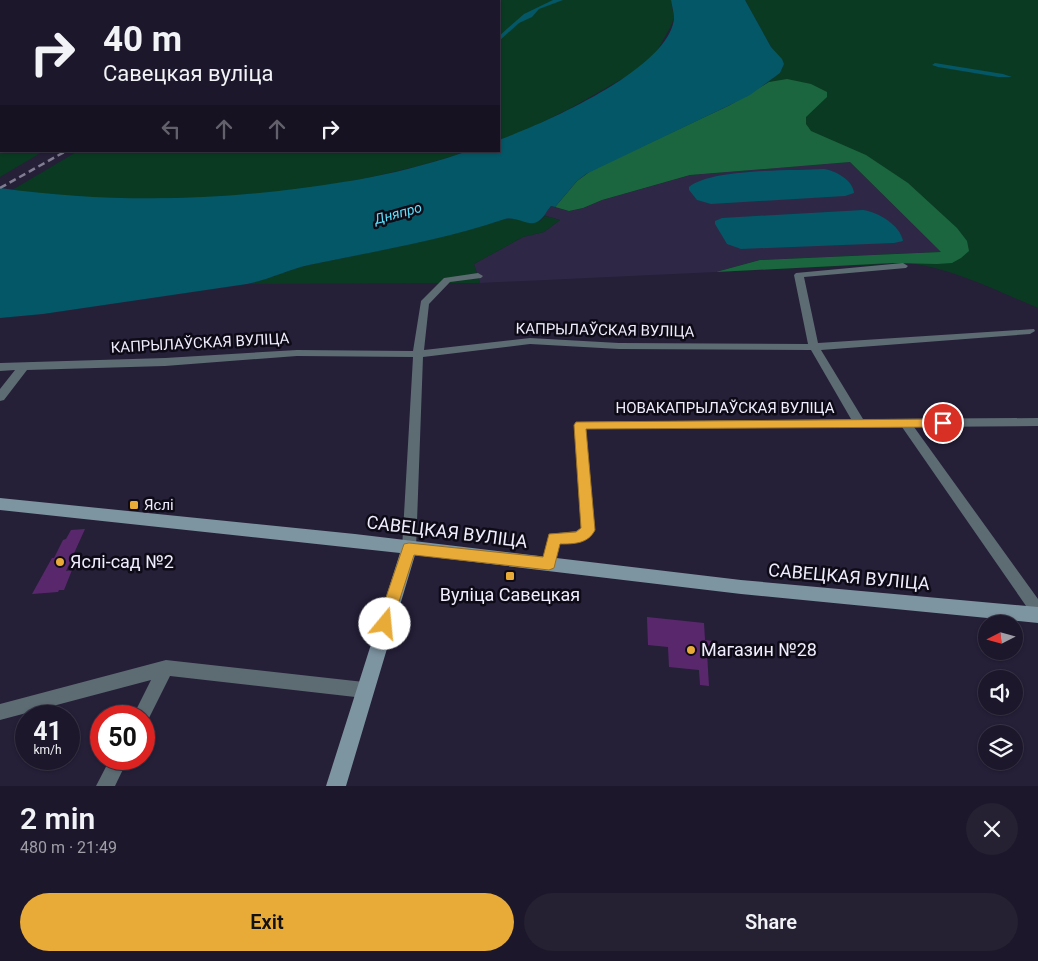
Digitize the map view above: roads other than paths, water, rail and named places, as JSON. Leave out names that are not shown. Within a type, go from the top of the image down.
[{"type":"main road","name":"САВЕЦКАЯ ВУЛІЦА","points":[[0,504],[355,541],[409,549],[741,587],[1038,615]]},
{"type":"main road","points":[[336,786],[364,690],[409,549]]},
{"type":"street","points":[[860,424],[814,346],[799,275],[903,266]]},
{"type":"street","points":[[409,549],[418,354],[424,302],[447,280],[478,276]]},
{"type":"street","name":"КАПРЫЛАЎСКАЯ ВУЛІЦА","points":[[0,367],[165,362],[297,353],[418,354],[530,340],[619,346],[814,346],[1030,331]]},
{"type":"street","points":[[0,398],[24,365]]},
{"type":"street","name":"НОВАКАПРЫЛАЎСКАЯ ВУЛІЦА","points":[[549,564],[554,538],[579,538],[588,530],[580,425],[1038,422]]},
{"type":"street","points":[[905,423],[1038,611]]},
{"type":"street","points":[[147,705],[166,668]]},
{"type":"street","points":[[0,712],[166,668],[364,690]]},
{"type":"street","points":[[105,786],[113,770]]},
{"type":"water","points":[[553,0],[563,0],[539,9],[532,17],[519,23],[500,40],[500,35],[524,14]]},
{"type":"water","name":"Дняпро","points":[[671,0],[745,0],[771,47],[782,59],[784,64],[780,73],[750,95],[586,174],[577,181],[555,207],[551,206],[543,217],[536,222],[528,223],[515,219],[505,219],[432,240],[309,265],[247,284],[43,314],[0,318],[0,188],[43,193],[129,198],[172,198],[258,193],[382,175],[465,152],[500,152],[500,140],[544,122],[600,93],[650,57],[667,38],[674,19]]},
{"type":"water","points":[[935,63],[1012,77],[998,77],[932,65]]},
{"type":"water","points":[[824,169],[834,172],[847,180],[851,184],[854,193],[845,196],[711,204],[697,200],[689,190],[689,187],[700,181],[734,173]]},
{"type":"water","points":[[863,210],[875,213],[888,220],[898,230],[903,241],[894,243],[741,249],[727,244],[715,224],[715,221],[722,218]]},
{"type":"railway","points":[[0,188],[64,152]]},
{"type":"place","name":"Яслі","points":[[134,505]]},
{"type":"place","name":"Яслі-сад №2","points":[[60,562]]},
{"type":"place","name":"Вуліца Савецкая","points":[[510,576]]},
{"type":"place","name":"Магазин №28","points":[[691,650]]}]
